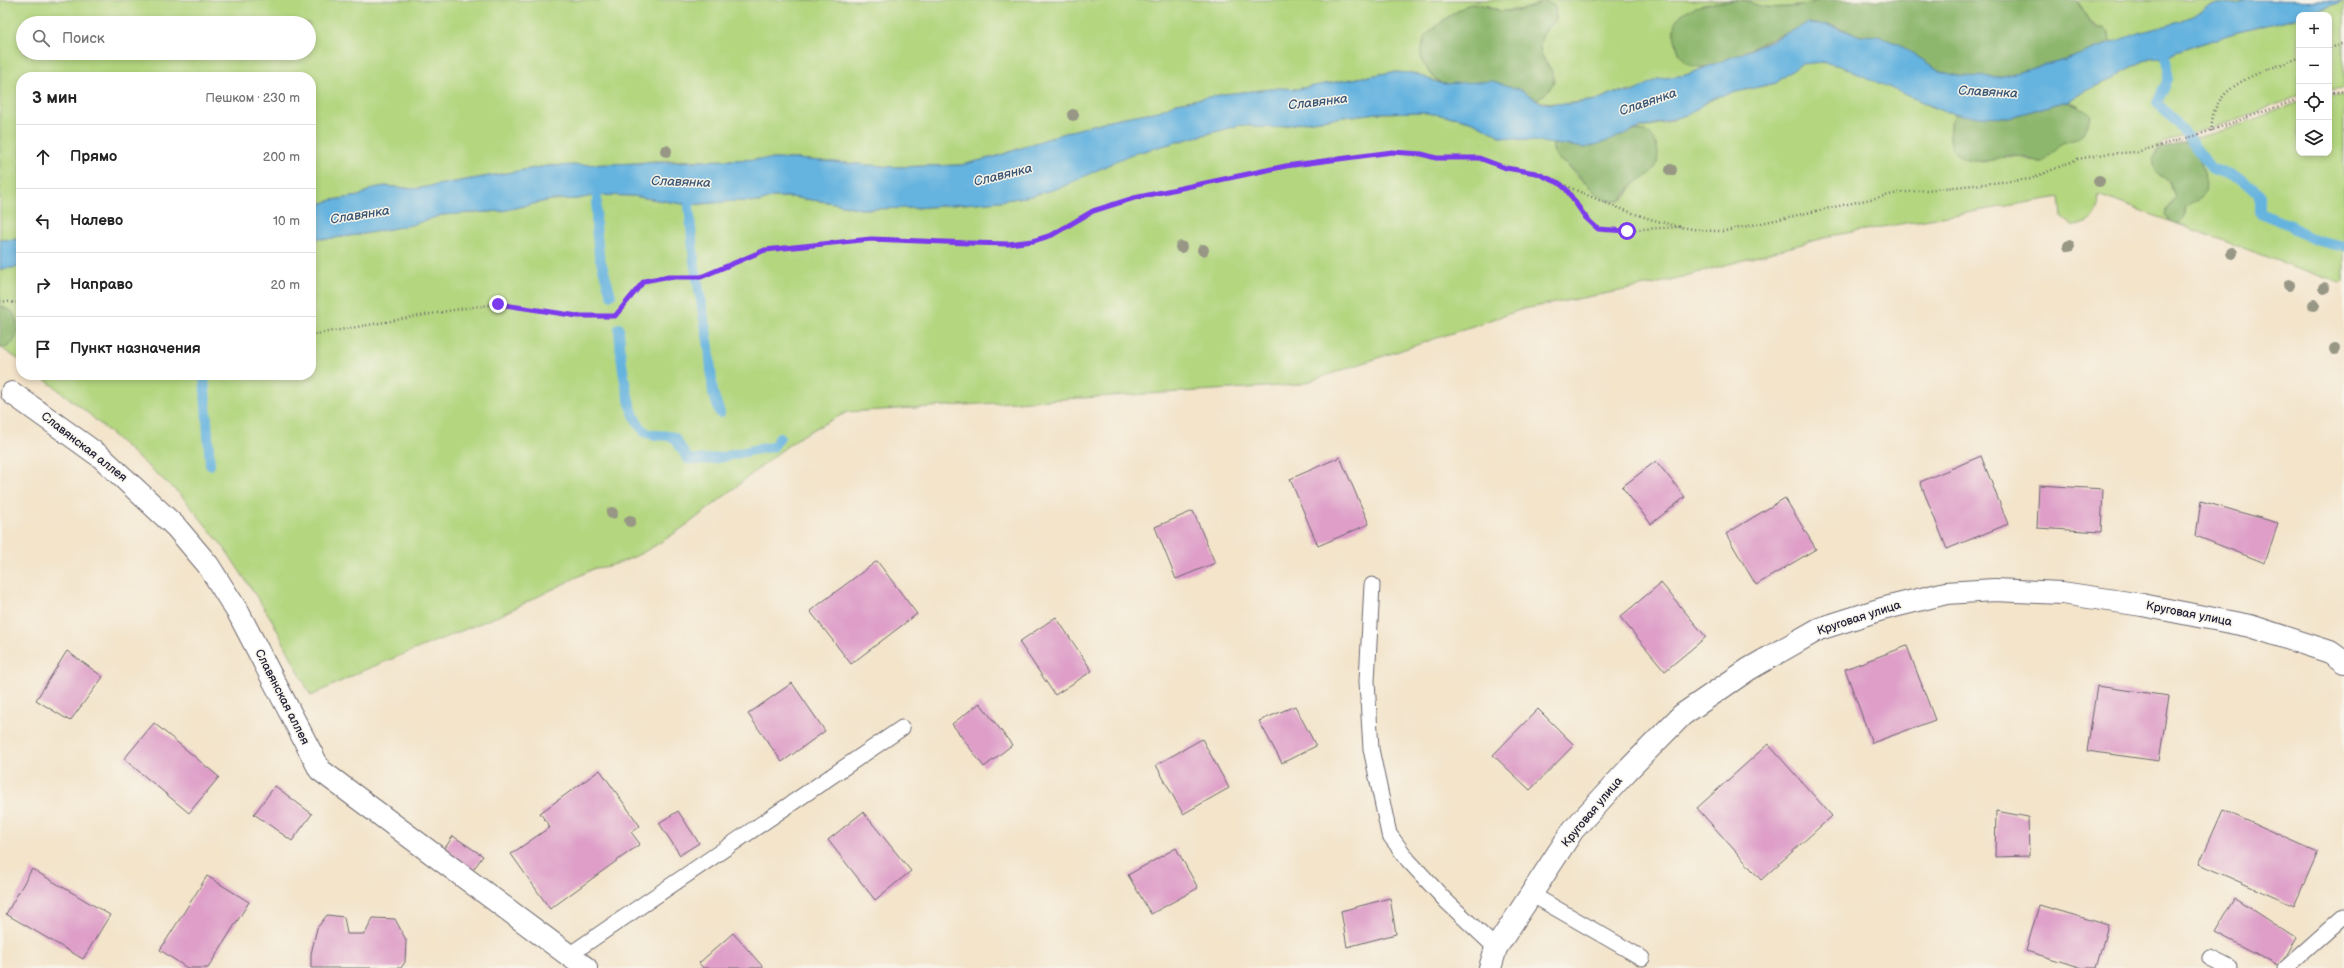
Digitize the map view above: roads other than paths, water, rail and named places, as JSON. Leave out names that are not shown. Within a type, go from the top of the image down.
[{"type":"street","name":"Славянская аллея","points":[[12,393],[57,424],[106,462],[176,527],[208,565],[239,614],[320,770],[586,968]]},
{"type":"street","name":"Круговая улица","points":[[1493,958],[1531,894],[1573,830],[1682,715],[1749,669],[1819,629],[1882,609],[1946,593],[1994,590],[2062,593],[2142,605],[2250,626],[2330,652],[2344,662]]},
{"type":"lane","points":[[1372,585],[1367,680],[1371,749],[1389,834],[1408,860],[1493,958]]},
{"type":"lane","points":[[568,955],[902,728]]},
{"type":"lane","points":[[1531,894],[1642,958]]},
{"type":"lane","points":[[2286,968],[2344,916]]},
{"type":"lane","points":[[2210,958],[2230,968]]},
{"type":"water","name":"Славянка","points":[[2247,0],[2344,1],[2313,12],[2296,12],[2296,18],[2234,33],[2176,52],[2165,58],[2152,57],[2123,71],[2114,79],[2100,84],[2067,101],[2010,117],[1968,116],[1943,111],[1840,66],[1823,62],[1801,64],[1776,83],[1719,96],[1709,100],[1690,114],[1634,130],[1608,141],[1585,148],[1502,137],[1473,122],[1459,118],[1421,112],[1377,113],[1303,122],[1274,128],[1240,125],[1129,155],[1062,187],[1031,196],[999,201],[916,208],[861,209],[834,203],[790,197],[773,197],[760,202],[737,201],[689,205],[633,196],[597,195],[578,199],[551,200],[502,211],[442,215],[411,225],[363,234],[327,239],[316,238],[316,205],[332,200],[359,196],[373,188],[385,186],[414,189],[547,166],[763,159],[797,159],[894,167],[961,165],[998,156],[1061,134],[1114,119],[1159,111],[1177,103],[1225,94],[1280,88],[1297,89],[1392,72],[1413,73],[1442,84],[1493,81],[1521,90],[1542,103],[1570,104],[1597,100],[1616,92],[1631,93],[1658,79],[1686,75],[1750,50],[1808,23],[1828,25],[1858,35],[1878,36],[1898,44],[1940,71],[1957,76],[1999,77],[2065,60],[2138,33],[2180,22],[2214,4],[2238,3]]},
{"type":"water","points":[[16,239],[16,267],[0,269],[0,240]]},
{"type":"waterway","points":[[2162,46],[2168,68],[2168,79],[2157,103],[2177,123],[2211,168],[2243,180],[2260,195],[2260,213],[2290,225],[2297,231],[2318,241],[2344,247]]},
{"type":"waterway","points":[[597,195],[596,226],[599,255],[611,295]]},
{"type":"waterway","points":[[689,205],[694,261],[709,347],[713,393],[720,413]]},
{"type":"waterway","points":[[619,328],[623,368],[629,401],[640,426],[647,433],[674,437],[688,459],[699,460],[773,447],[780,437]]},
{"type":"waterway","points":[[204,380],[210,465]]}]
